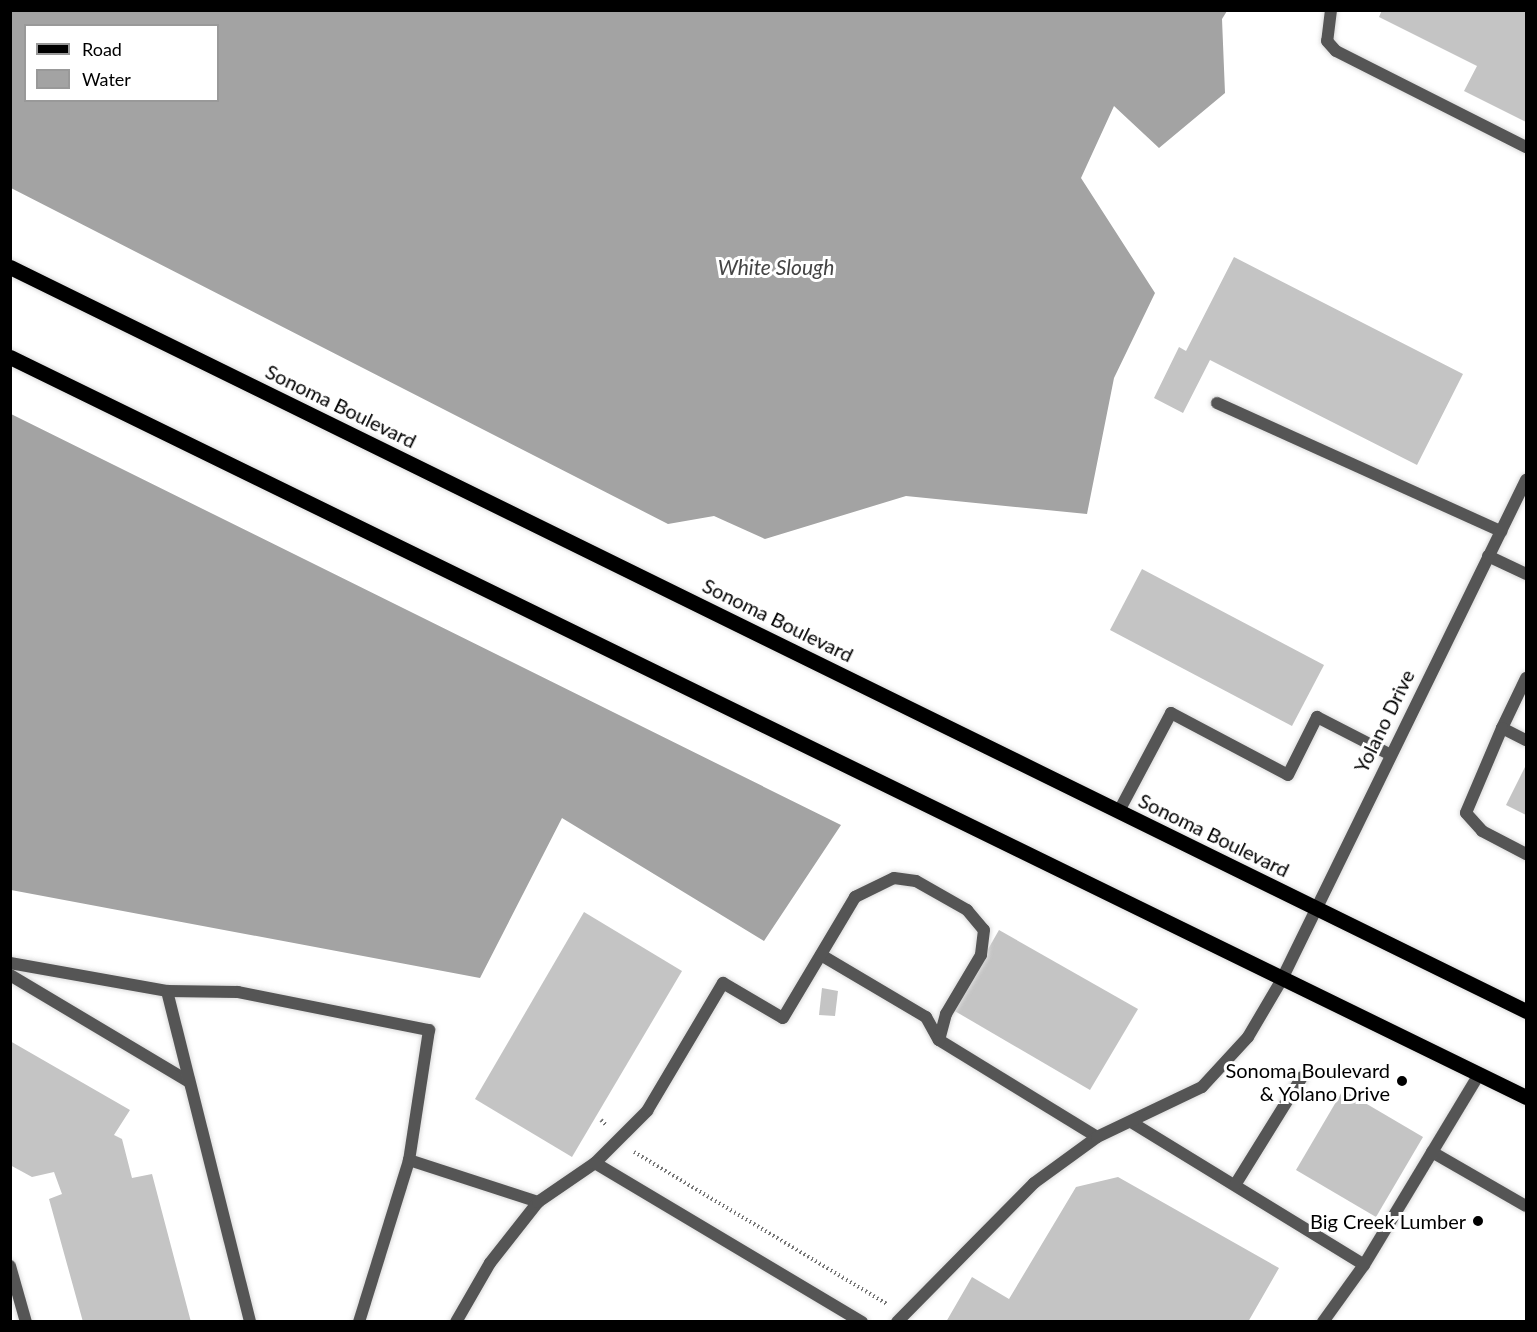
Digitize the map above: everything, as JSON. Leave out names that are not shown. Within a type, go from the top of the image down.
[{"type":"main road","name":"Sonoma Boulevard","points":[[10,267],[1527,1011]]},
{"type":"main road","points":[[10,357],[1281,981],[1478,1076],[1527,1097]]},
{"type":"street","points":[[1331,10],[1327,41],[1336,51],[1527,147]]},
{"type":"street","points":[[1217,403],[1501,531]]},
{"type":"street","name":"Yolano Drive","points":[[900,1319],[1034,1183],[1097,1137],[1202,1088],[1248,1037],[1281,981],[1389,754],[1527,480]]},
{"type":"street","points":[[1488,556],[1527,574]]},
{"type":"street","points":[[1527,678],[1502,728],[1466,813],[1482,831],[1527,854]]},
{"type":"street","points":[[1119,811],[1171,712],[1288,775],[1317,717],[1389,754]]},
{"type":"street","points":[[1502,728],[1527,740]]},
{"type":"street","points":[[456,1322],[490,1263],[538,1202],[596,1163],[647,1111],[723,983],[783,1018],[855,897],[894,878],[916,881],[967,910],[984,930],[981,955],[946,1014],[939,1040]]},
{"type":"street","points":[[821,956],[926,1017],[939,1040],[1097,1137]]},
{"type":"street","points":[[10,963],[167,991],[238,992],[429,1030],[410,1160],[360,1322]]},
{"type":"street","points":[[10,975],[188,1081]]},
{"type":"street","points":[[167,991],[250,1322]]},
{"type":"street","points":[[1323,1322],[1364,1265],[1478,1076]]},
{"type":"street","points":[[1234,1185],[1302,1077]]},
{"type":"street","points":[[1131,1122],[1364,1265]]},
{"type":"street","points":[[1432,1152],[1527,1206]]},
{"type":"street","points":[[410,1160],[538,1202]]},
{"type":"street","points":[[596,1163],[862,1322]]},
{"type":"street","points":[[10,1266],[26,1322]]},
{"type":"path","points":[[600,1120],[636,1154],[900,1319]]},
{"type":"water","name":"White Slough","points":[[10,11],[1227,11],[1222,19],[1225,93],[1159,148],[1114,106],[1081,178],[1155,293],[1114,378],[1087,514],[906,496],[765,539],[714,516],[668,524],[11,188]]},
{"type":"water","points":[[10,414],[841,825],[764,941],[562,818],[480,978],[11,890]]},
{"type":"building","points":[[1382,10],[1526,10],[1526,122],[1464,91],[1477,66],[1379,17]]},
{"type":"building","points":[[1234,257],[1463,374],[1417,465],[1210,360],[1183,413],[1154,398],[1179,347],[1186,351]]},
{"type":"building","points":[[1142,569],[1324,665],[1292,726],[1110,630]]},
{"type":"building","points":[[1526,765],[1526,815],[1506,805]]},
{"type":"building","points":[[584,912],[682,971],[572,1157],[475,1099]]},
{"type":"building","points":[[999,930],[1138,1009],[1090,1090],[953,1010]]},
{"type":"building","points":[[822,988],[838,991],[835,1016],[819,1015]]},
{"type":"building","points":[[10,1041],[130,1110],[114,1135],[122,1139],[132,1178],[152,1174],[191,1322],[83,1322],[49,1199],[62,1194],[54,1172],[32,1177],[10,1165]]},
{"type":"building","points":[[1343,1090],[1423,1137],[1376,1217],[1296,1170]]},
{"type":"building","points":[[1118,1177],[1279,1268],[1248,1322],[946,1322],[972,1277],[1009,1299],[1076,1187]]},
{"type":"place","name":"Sonoma Boulevard & Yolano Drive","points":[[1402,1081]]},
{"type":"place","name":"Big Creek Lumber","points":[[1478,1221]]}]
